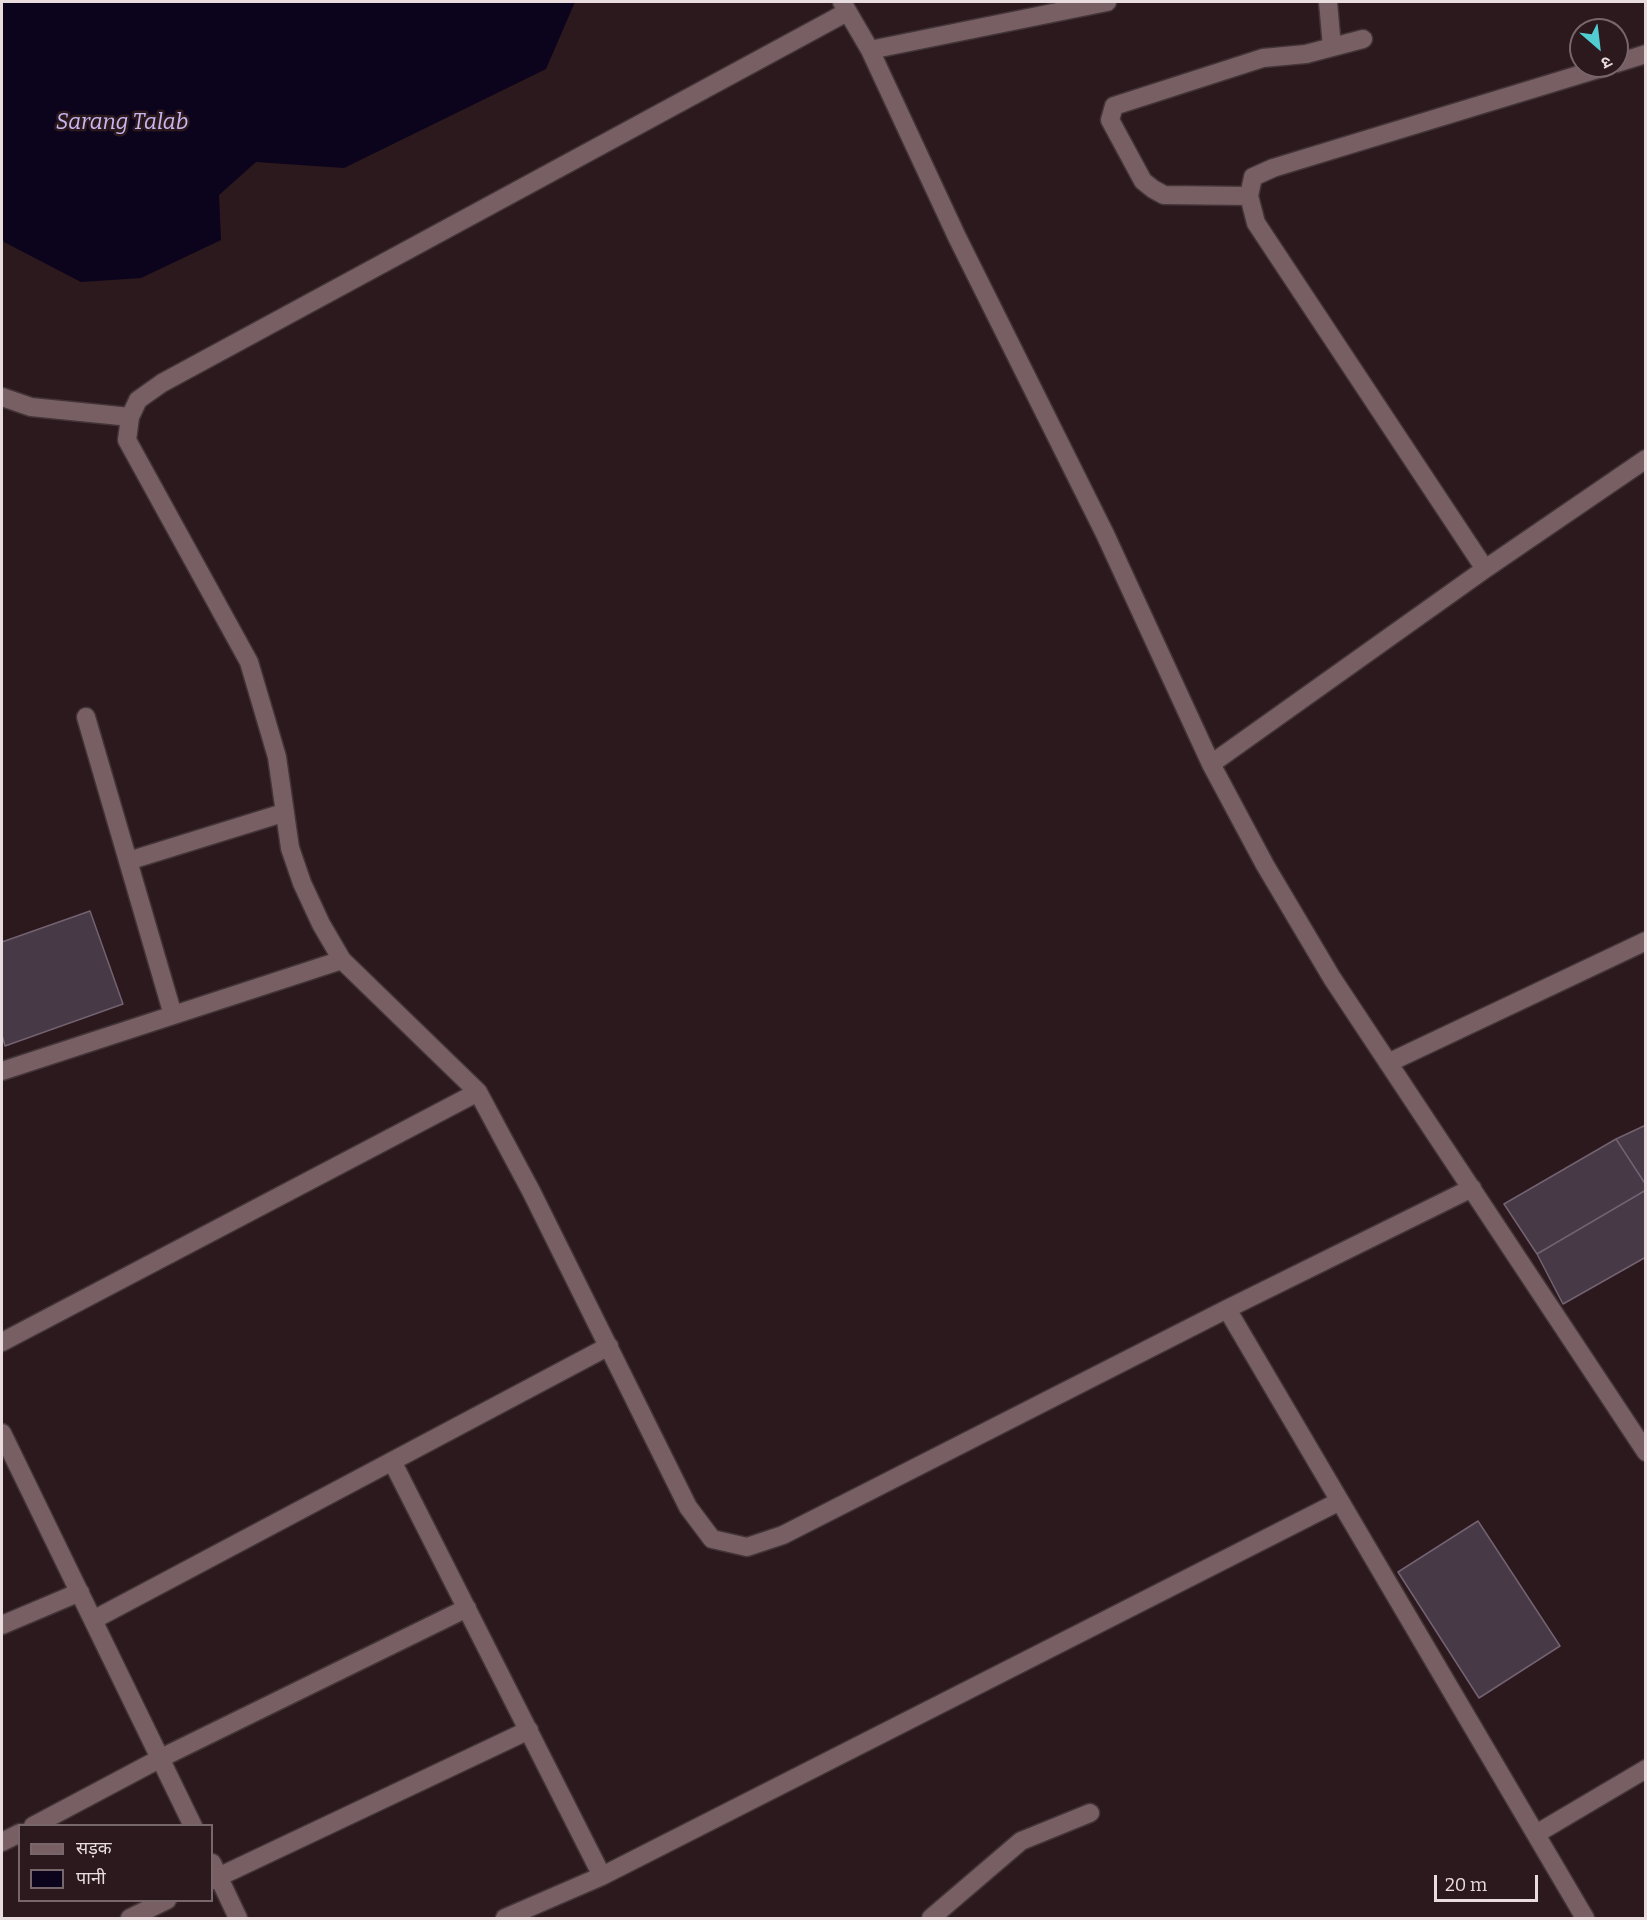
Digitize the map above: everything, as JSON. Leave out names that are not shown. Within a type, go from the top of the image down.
[{"type":"street","points":[[870,50],[1107,2]]},
{"type":"street","points":[[1328,2],[1332,47]]},
{"type":"street","points":[[1472,1188],[1227,1309],[783,1535],[747,1547],[712,1539],[688,1507],[531,1191],[478,1092],[342,960],[302,882],[283,813],[277,757],[249,662],[127,440],[130,417],[138,400],[162,383],[844,7],[870,50],[957,237],[1105,534],[1211,764],[1265,864],[1332,978],[1472,1188],[1646,1452]]},
{"type":"street","points":[[1249,196],[1164,195],[1153,189],[1143,181],[1110,120],[1114,106],[1263,58],[1306,54],[1363,39]]},
{"type":"street","points":[[1629,59],[1646,54]]},
{"type":"street","points":[[1485,569],[1256,223],[1249,196],[1253,177],[1273,168],[1569,78]]},
{"type":"street","points":[[2,397],[31,407],[130,417]]},
{"type":"street","points":[[1211,764],[1485,569],[1646,459]]},
{"type":"street","points":[[86,717],[173,1016]]},
{"type":"street","points":[[128,861],[283,813]]},
{"type":"street","points":[[1388,1063],[1646,941]]},
{"type":"street","points":[[2,1071],[342,960]]},
{"type":"street","points":[[2,1342],[478,1092]]},
{"type":"street","points":[[1227,1309],[1585,1918]]},
{"type":"street","points":[[93,1620],[609,1346]]},
{"type":"street","points":[[2,1433],[192,1824]]},
{"type":"street","points":[[392,1461],[602,1876]]},
{"type":"street","points":[[505,1918],[602,1876],[1340,1501]]},
{"type":"street","points":[[2,1625],[80,1592]]},
{"type":"street","points":[[37,1824],[161,1758],[467,1608]]},
{"type":"street","points":[[238,1918],[214,1873],[529,1730]]},
{"type":"street","points":[[1536,1834],[1646,1769]]},
{"type":"street","points":[[931,1918],[1021,1841],[1090,1813]]},
{"type":"street","points":[[2,1842],[18,1834]]},
{"type":"street","points":[[129,1918],[163,1902]]},
{"type":"water","name":"Sarang Talab","points":[[2,2],[575,2],[546,69],[344,168],[256,162],[219,195],[221,240],[141,278],[81,282],[4,242],[2,236]]},
{"type":"building","points":[[90,911],[123,1004],[5,1046],[2,1035],[2,942]]},
{"type":"building","points":[[1646,1125],[1646,1185],[1616,1139]]},
{"type":"building","points":[[1616,1139],[1646,1185],[1646,1190],[1537,1254],[1504,1204]]},
{"type":"building","points":[[1646,1190],[1646,1257],[1563,1304],[1537,1254]]},
{"type":"building","points":[[1478,1521],[1560,1646],[1479,1698],[1398,1572]]}]
